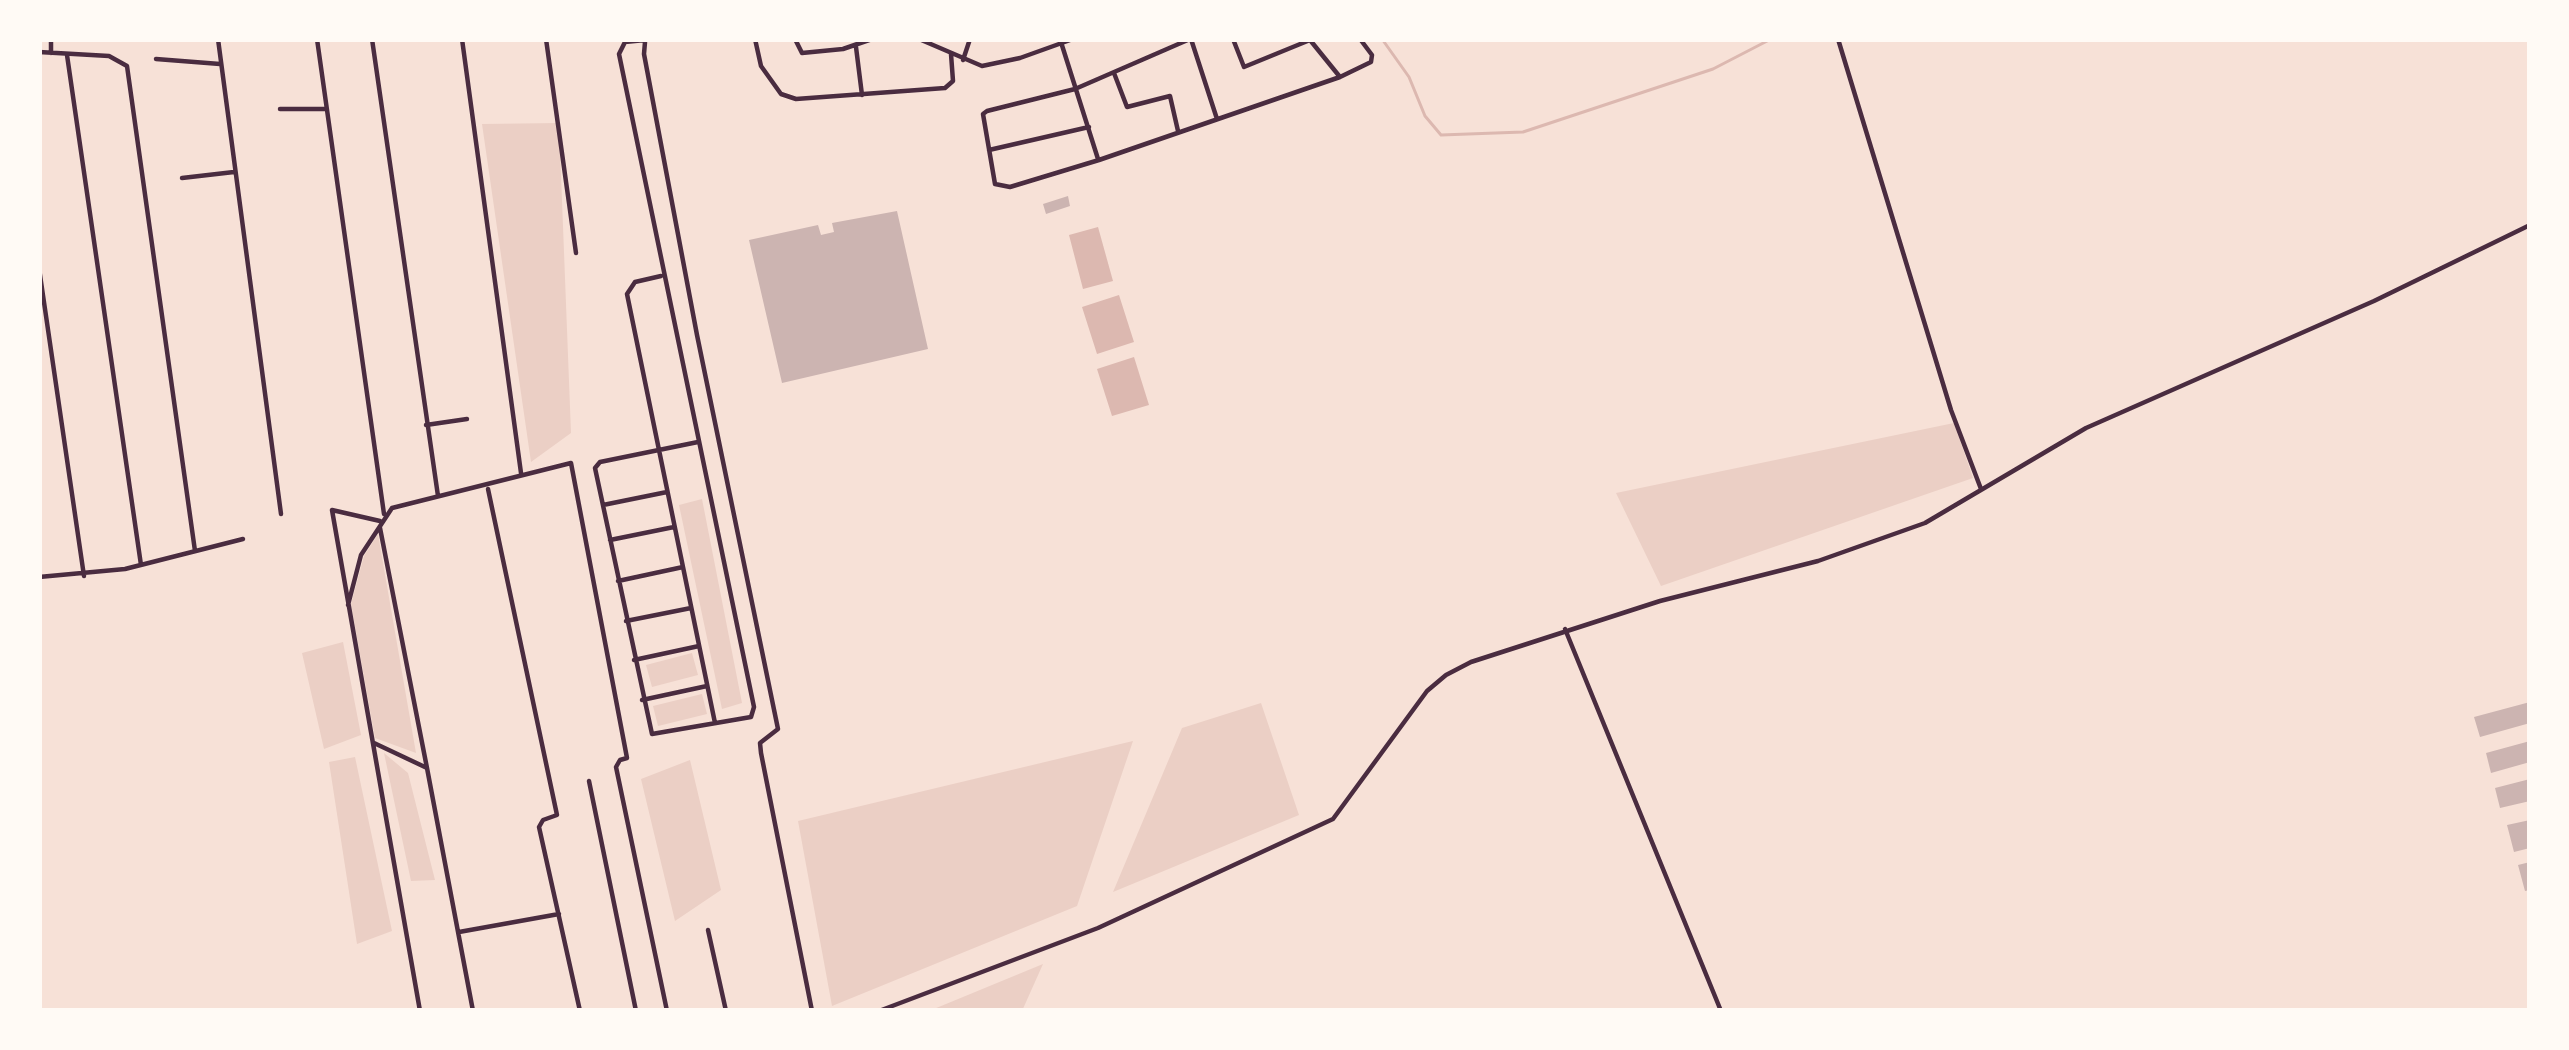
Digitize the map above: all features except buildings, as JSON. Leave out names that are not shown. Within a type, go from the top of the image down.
[{"type":"street","points":[[51,39],[51,53]]},
{"type":"street","points":[[262,39],[214,39],[280,514]]},
{"type":"street","points":[[317,39],[382,522],[473,1011]]},
{"type":"street","points":[[373,39],[438,496]]},
{"type":"street","points":[[462,39],[522,476]]},
{"type":"street","points":[[546,39],[576,253]]},
{"type":"street","points":[[698,442],[600,461],[595,468],[652,734],[751,716],[754,707],[619,54],[625,42],[645,39],[697,335],[778,729],[760,742],[761,753],[812,1011]]},
{"type":"street","points":[[755,39],[761,66],[781,94],[796,99],[945,88],[953,81],[951,54]]},
{"type":"street","points":[[795,39],[802,53],[843,49],[872,39]]},
{"type":"street","points":[[842,39],[843,49]]},
{"type":"street","points":[[919,39],[982,66],[1073,39]]},
{"type":"street","points":[[963,60],[970,39]]},
{"type":"street","points":[[1217,119],[1190,39],[1075,89],[983,114],[994,184],[1002,188],[1099,160],[1340,77],[1371,62],[1372,55],[1360,39]]},
{"type":"street","points":[[1233,39],[1244,67],[1310,40],[1340,77]]},
{"type":"street","points":[[1838,39],[1951,410],[1981,489]]},
{"type":"street","points":[[1061,42],[1099,160]]},
{"type":"street","points":[[855,46],[862,95]]},
{"type":"street","points":[[39,52],[109,56],[127,66],[195,551]]},
{"type":"street","points":[[67,56],[140,566]]},
{"type":"street","points":[[156,58],[220,64]]},
{"type":"street","points":[[1114,73],[1127,107],[1170,96],[1178,131]]},
{"type":"street","points":[[280,109],[326,109]]},
{"type":"street","points":[[989,150],[1089,127]]},
{"type":"street","points":[[182,178],[234,172]]},
{"type":"street","points":[[879,1011],[1098,928],[1319,827],[1343,809],[1427,691],[1471,662],[1564,629],[1818,561],[1925,523],[2086,428],[2374,301],[2530,225]]},
{"type":"street","points":[[39,268],[84,576]]},
{"type":"street","points":[[664,276],[634,283],[627,294],[715,723]]},
{"type":"street","points":[[426,425],[467,419]]},
{"type":"street","points":[[348,605],[361,555],[392,508],[571,463],[627,758],[616,767],[667,1011]]},
{"type":"street","points":[[488,486],[557,815],[543,820],[539,827],[580,1011]]},
{"type":"street","points":[[603,505],[667,492]]},
{"type":"street","points":[[382,522],[332,510],[420,1011]]},
{"type":"street","points":[[610,540],[674,527]]},
{"type":"street","points":[[39,578],[140,566],[243,539]]},
{"type":"street","points":[[618,581],[683,567]]},
{"type":"street","points":[[626,621],[691,608]]},
{"type":"street","points":[[1564,629],[1721,1011]]},
{"type":"street","points":[[634,660],[699,646]]},
{"type":"street","points":[[642,700],[707,686]]},
{"type":"street","points":[[372,742],[427,767]]},
{"type":"street","points":[[589,782],[635,1011]]},
{"type":"street","points":[[459,932],[559,914]]},
{"type":"street","points":[[708,930],[726,1011]]},
{"type":"shaded area","points":[[559,123],[571,433],[531,462],[482,124]]},
{"type":"shaded area","points":[[1098,227],[1113,281],[1083,289],[1069,235]]},
{"type":"shaded area","points":[[1119,295],[1134,342],[1097,354],[1082,307]]},
{"type":"shaded area","points":[[1134,357],[1149,405],[1112,416],[1097,369]]},
{"type":"shaded area","points":[[1954,423],[1973,478],[1661,586],[1616,493]]},
{"type":"shaded area","points":[[702,499],[742,703],[722,709],[679,505]]},
{"type":"shaded area","points":[[378,534],[416,753],[375,738],[351,604],[364,556]]},
{"type":"shaded area","points":[[343,642],[361,735],[324,749],[302,653]]},
{"type":"shaded area","points":[[692,653],[698,675],[652,687],[646,665]]},
{"type":"shaded area","points":[[702,694],[707,714],[658,726],[653,706]]},
{"type":"shaded area","points":[[1261,703],[1299,815],[1113,892],[1182,728]]},
{"type":"shaded area","points":[[1133,741],[1077,906],[832,1006],[798,821]]},
{"type":"shaded area","points":[[384,753],[408,773],[435,880],[411,881]]},
{"type":"shaded area","points":[[355,757],[392,931],[357,944],[329,762]]},
{"type":"shaded area","points":[[690,760],[721,890],[675,921],[641,779]]},
{"type":"shaded area","points":[[1043,964],[1022,1011],[929,1011]]},
{"type":"waterway","points":[[1382,39],[1409,77],[1425,116],[1441,135],[1523,132],[1713,69],[1771,39]]}]
